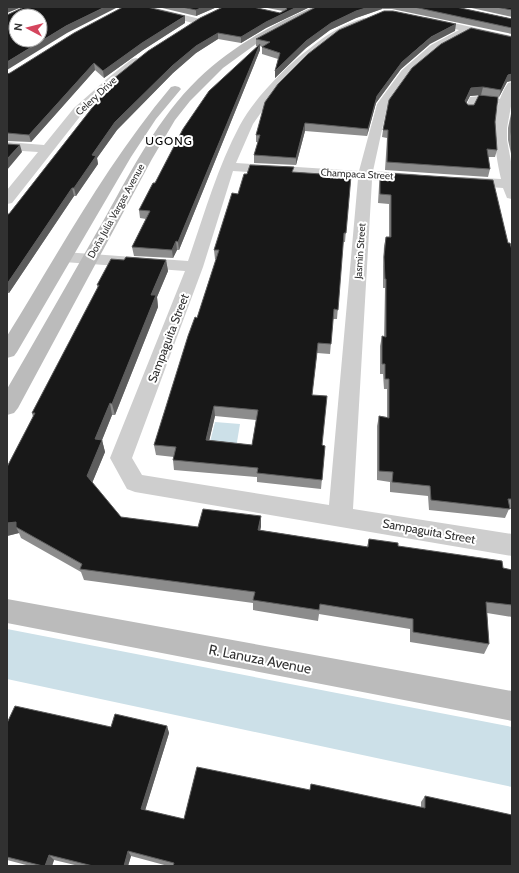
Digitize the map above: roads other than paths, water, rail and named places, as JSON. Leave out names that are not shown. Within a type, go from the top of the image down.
[{"type":"main road","name":"Doña Julia Vargas Avenue","points":[[7,352],[124,157],[152,117],[173,91],[204,63],[238,38],[280,15],[302,7]]},
{"type":"main road","name":"Doña Julia Vargas Avenue","points":[[7,408],[145,159],[170,118],[190,92],[219,65],[252,40],[287,21],[320,7]]},
{"type":"main road","name":"R. Lanuza Avenue","points":[[7,611],[512,706]]},
{"type":"street","points":[[141,7],[197,21]]},
{"type":"street","points":[[184,29],[209,15]]},
{"type":"street","name":"Sampaguita Street","points":[[375,16],[335,33],[302,58],[273,88],[247,124],[227,167],[195,267],[121,458],[135,483],[340,516],[512,546]]},
{"type":"street","points":[[415,18],[512,39]]},
{"type":"street","name":"Jasmin Street","points":[[340,516],[365,174],[381,107],[406,72],[435,47],[469,29]]},
{"type":"street","name":"Celery Drive","points":[[7,200],[78,111],[112,80],[144,55]]},
{"type":"street","points":[[449,180],[511,188],[501,155],[499,134],[502,113],[512,85]]},
{"type":"street","points":[[7,146],[47,149]]},
{"type":"street","name":"Champaca Street","points":[[227,167],[426,178]]},
{"type":"street","points":[[64,257],[195,267]]},
{"type":"lane","points":[[469,109],[473,99],[481,98],[506,102]]},
{"type":"waterway","points":[[7,654],[512,757]]},
{"type":"district","name":"UGONG","points":[[169,140]]}]
